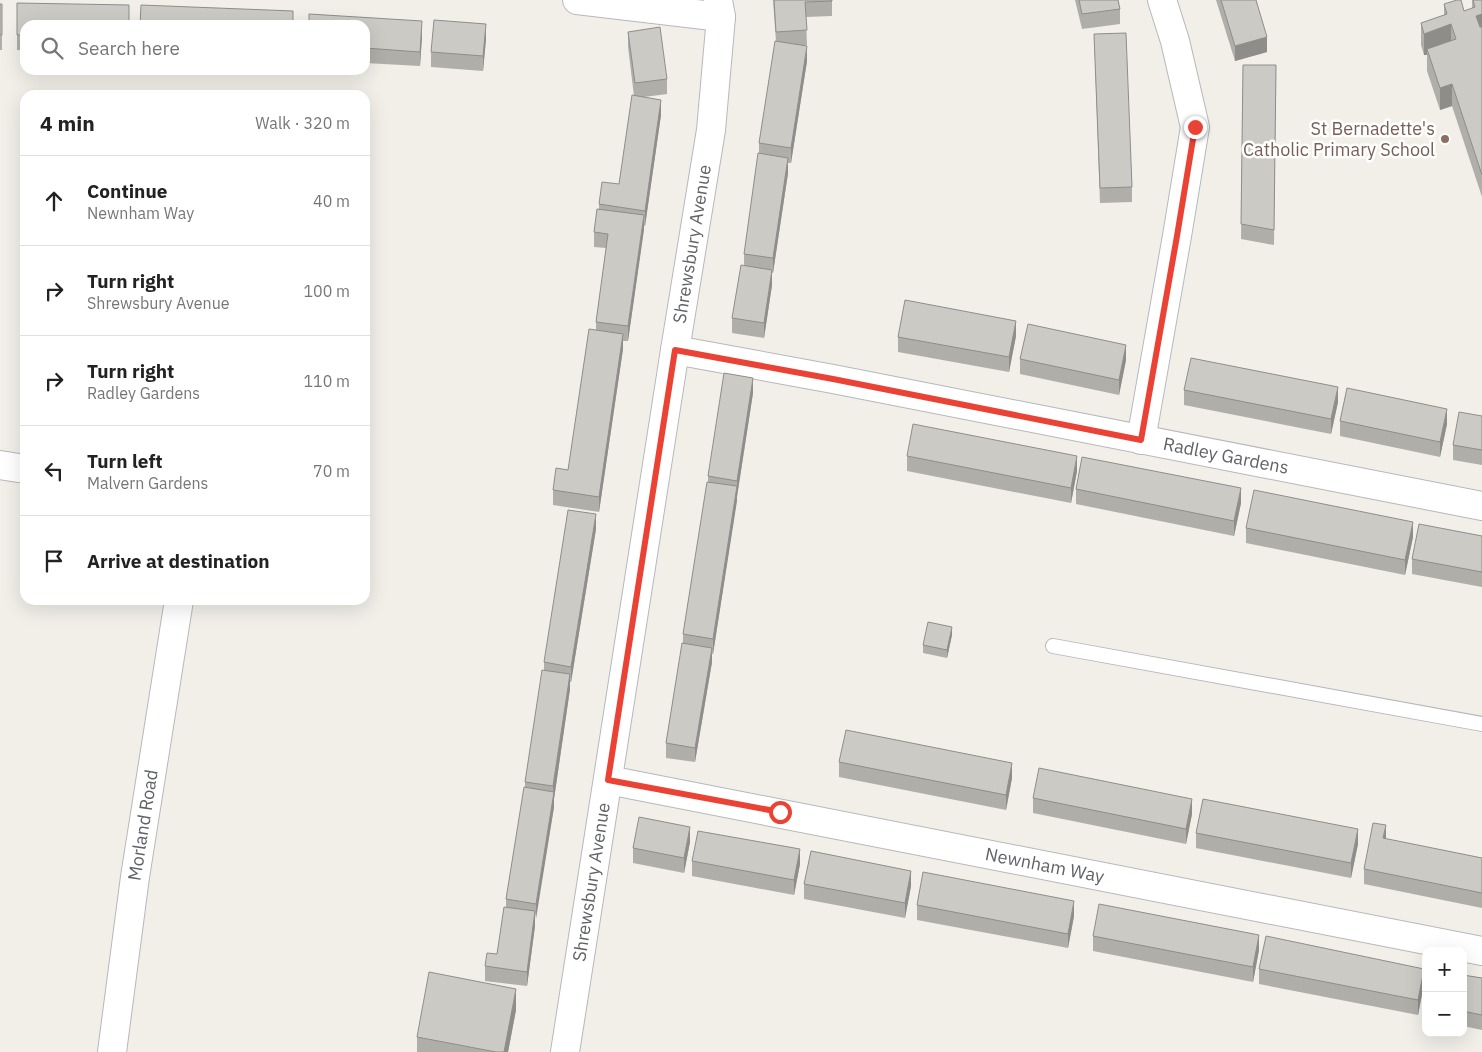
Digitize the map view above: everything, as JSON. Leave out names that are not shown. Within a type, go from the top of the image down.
[{"type":"street","points":[[577,0],[720,9]]},
{"type":"street","points":[[1141,440],[1195,127],[1175,40],[1162,0]]},
{"type":"street","name":"Shrewsbury Avenue","points":[[565,1052],[675,350],[712,130],[720,9]]},
{"type":"street","name":"Radley Gardens","points":[[675,350],[833,379],[1482,506]]},
{"type":"street","points":[[0,466],[20,468]]},
{"type":"street","name":"Morland Road","points":[[112,1052],[135,877],[178,605]]},
{"type":"street","name":"Newnham Way","points":[[608,780],[1482,951]]},
{"type":"lane","points":[[1053,646],[1482,724]]},
{"type":"building","points":[[774,0],[832,1],[805,2],[807,30],[776,32]]},
{"type":"building","points":[[1079,0],[1118,0],[1120,9],[1082,14]]},
{"type":"building","points":[[1221,0],[1256,0],[1267,37],[1235,46]]},
{"type":"building","points":[[1461,0],[1464,11],[1475,7],[1473,0],[1482,0],[1482,14],[1476,16],[1480,27],[1482,27],[1482,175],[1452,84],[1440,88],[1427,49],[1456,39],[1451,24],[1424,34],[1421,23],[1447,14],[1444,4]]},
{"type":"building","points":[[17,3],[129,5],[129,20],[20,20],[20,35],[17,35]]},
{"type":"building","points":[[0,4],[2,4],[2,35],[0,35]]},
{"type":"building","points":[[141,5],[293,11],[293,20],[140,20]]},
{"type":"building","points":[[309,14],[422,21],[420,52],[370,48],[370,20],[309,20]]},
{"type":"building","points":[[434,20],[486,24],[483,56],[431,52]]},
{"type":"building","points":[[660,27],[667,79],[635,83],[628,32]]},
{"type":"building","points":[[1126,33],[1132,187],[1100,188],[1094,34]]},
{"type":"building","points":[[775,41],[807,46],[791,148],[759,143]]},
{"type":"building","points":[[1243,65],[1276,65],[1274,230],[1241,224]]},
{"type":"building","points":[[632,95],[661,100],[645,211],[599,204],[602,182],[619,184]]},
{"type":"building","points":[[758,153],[788,158],[773,258],[744,254]]},
{"type":"building","points":[[597,209],[644,215],[628,326],[596,322],[608,234],[594,232]]},
{"type":"building","points":[[741,265],[772,270],[764,323],[732,318]]},
{"type":"building","points":[[905,300],[1016,321],[1009,357],[898,337]]},
{"type":"building","points":[[1028,324],[1126,345],[1119,380],[1020,359]]},
{"type":"building","points":[[589,329],[623,334],[599,497],[553,490],[556,468],[568,470]]},
{"type":"building","points":[[1191,358],[1338,387],[1331,419],[1184,390]]},
{"type":"building","points":[[724,373],[753,378],[737,481],[708,476]]},
{"type":"building","points":[[1347,388],[1447,409],[1440,442],[1340,421]]},
{"type":"building","points":[[1459,412],[1482,416],[1482,450],[1453,445]]},
{"type":"building","points":[[913,424],[1077,456],[1071,488],[907,456]]},
{"type":"building","points":[[1082,457],[1241,488],[1234,521],[1076,489]]},
{"type":"building","points":[[707,482],[737,486],[713,639],[683,634]]},
{"type":"building","points":[[1254,490],[1413,522],[1405,560],[1246,528]]},
{"type":"building","points":[[568,510],[596,514],[571,667],[544,662]]},
{"type":"building","points":[[1419,524],[1482,536],[1482,572],[1412,559]]},
{"type":"building","points":[[928,622],[952,627],[947,650],[923,645]]},
{"type":"building","points":[[682,643],[712,648],[695,748],[666,743]]},
{"type":"building","points":[[542,670],[570,674],[553,786],[525,782]]},
{"type":"building","points":[[846,730],[1012,763],[1006,795],[839,762]]},
{"type":"building","points":[[1039,768],[1192,799],[1186,829],[1033,798]]},
{"type":"building","points":[[524,787],[554,792],[536,904],[506,899]]},
{"type":"building","points":[[1203,799],[1358,829],[1351,863],[1196,833]]},
{"type":"building","points":[[639,817],[690,827],[684,858],[633,848]]},
{"type":"building","points":[[1373,823],[1386,825],[1383,838],[1482,858],[1482,893],[1364,869]]},
{"type":"building","points":[[698,831],[800,849],[794,880],[692,861]]},
{"type":"building","points":[[811,851],[911,871],[905,903],[804,884]]},
{"type":"building","points":[[923,872],[1074,901],[1068,934],[917,905]]},
{"type":"building","points":[[1099,904],[1259,935],[1253,967],[1093,936]]},
{"type":"building","points":[[504,907],[535,911],[527,972],[485,966],[487,953],[497,954]]},
{"type":"building","points":[[1266,936],[1422,969],[1422,979],[1418,1000],[1259,969]]},
{"type":"building","points":[[429,972],[516,989],[504,1052],[417,1037]]},
{"type":"building","points":[[1467,976],[1482,978],[1482,1015],[1467,1012]]},
{"type":"place","name":"St Bernadette's Catholic Primary School","points":[[1445,139]]},
{"type":"route","points":[[780,812],[608,780],[675,350],[1141,440],[1195,127]]}]
